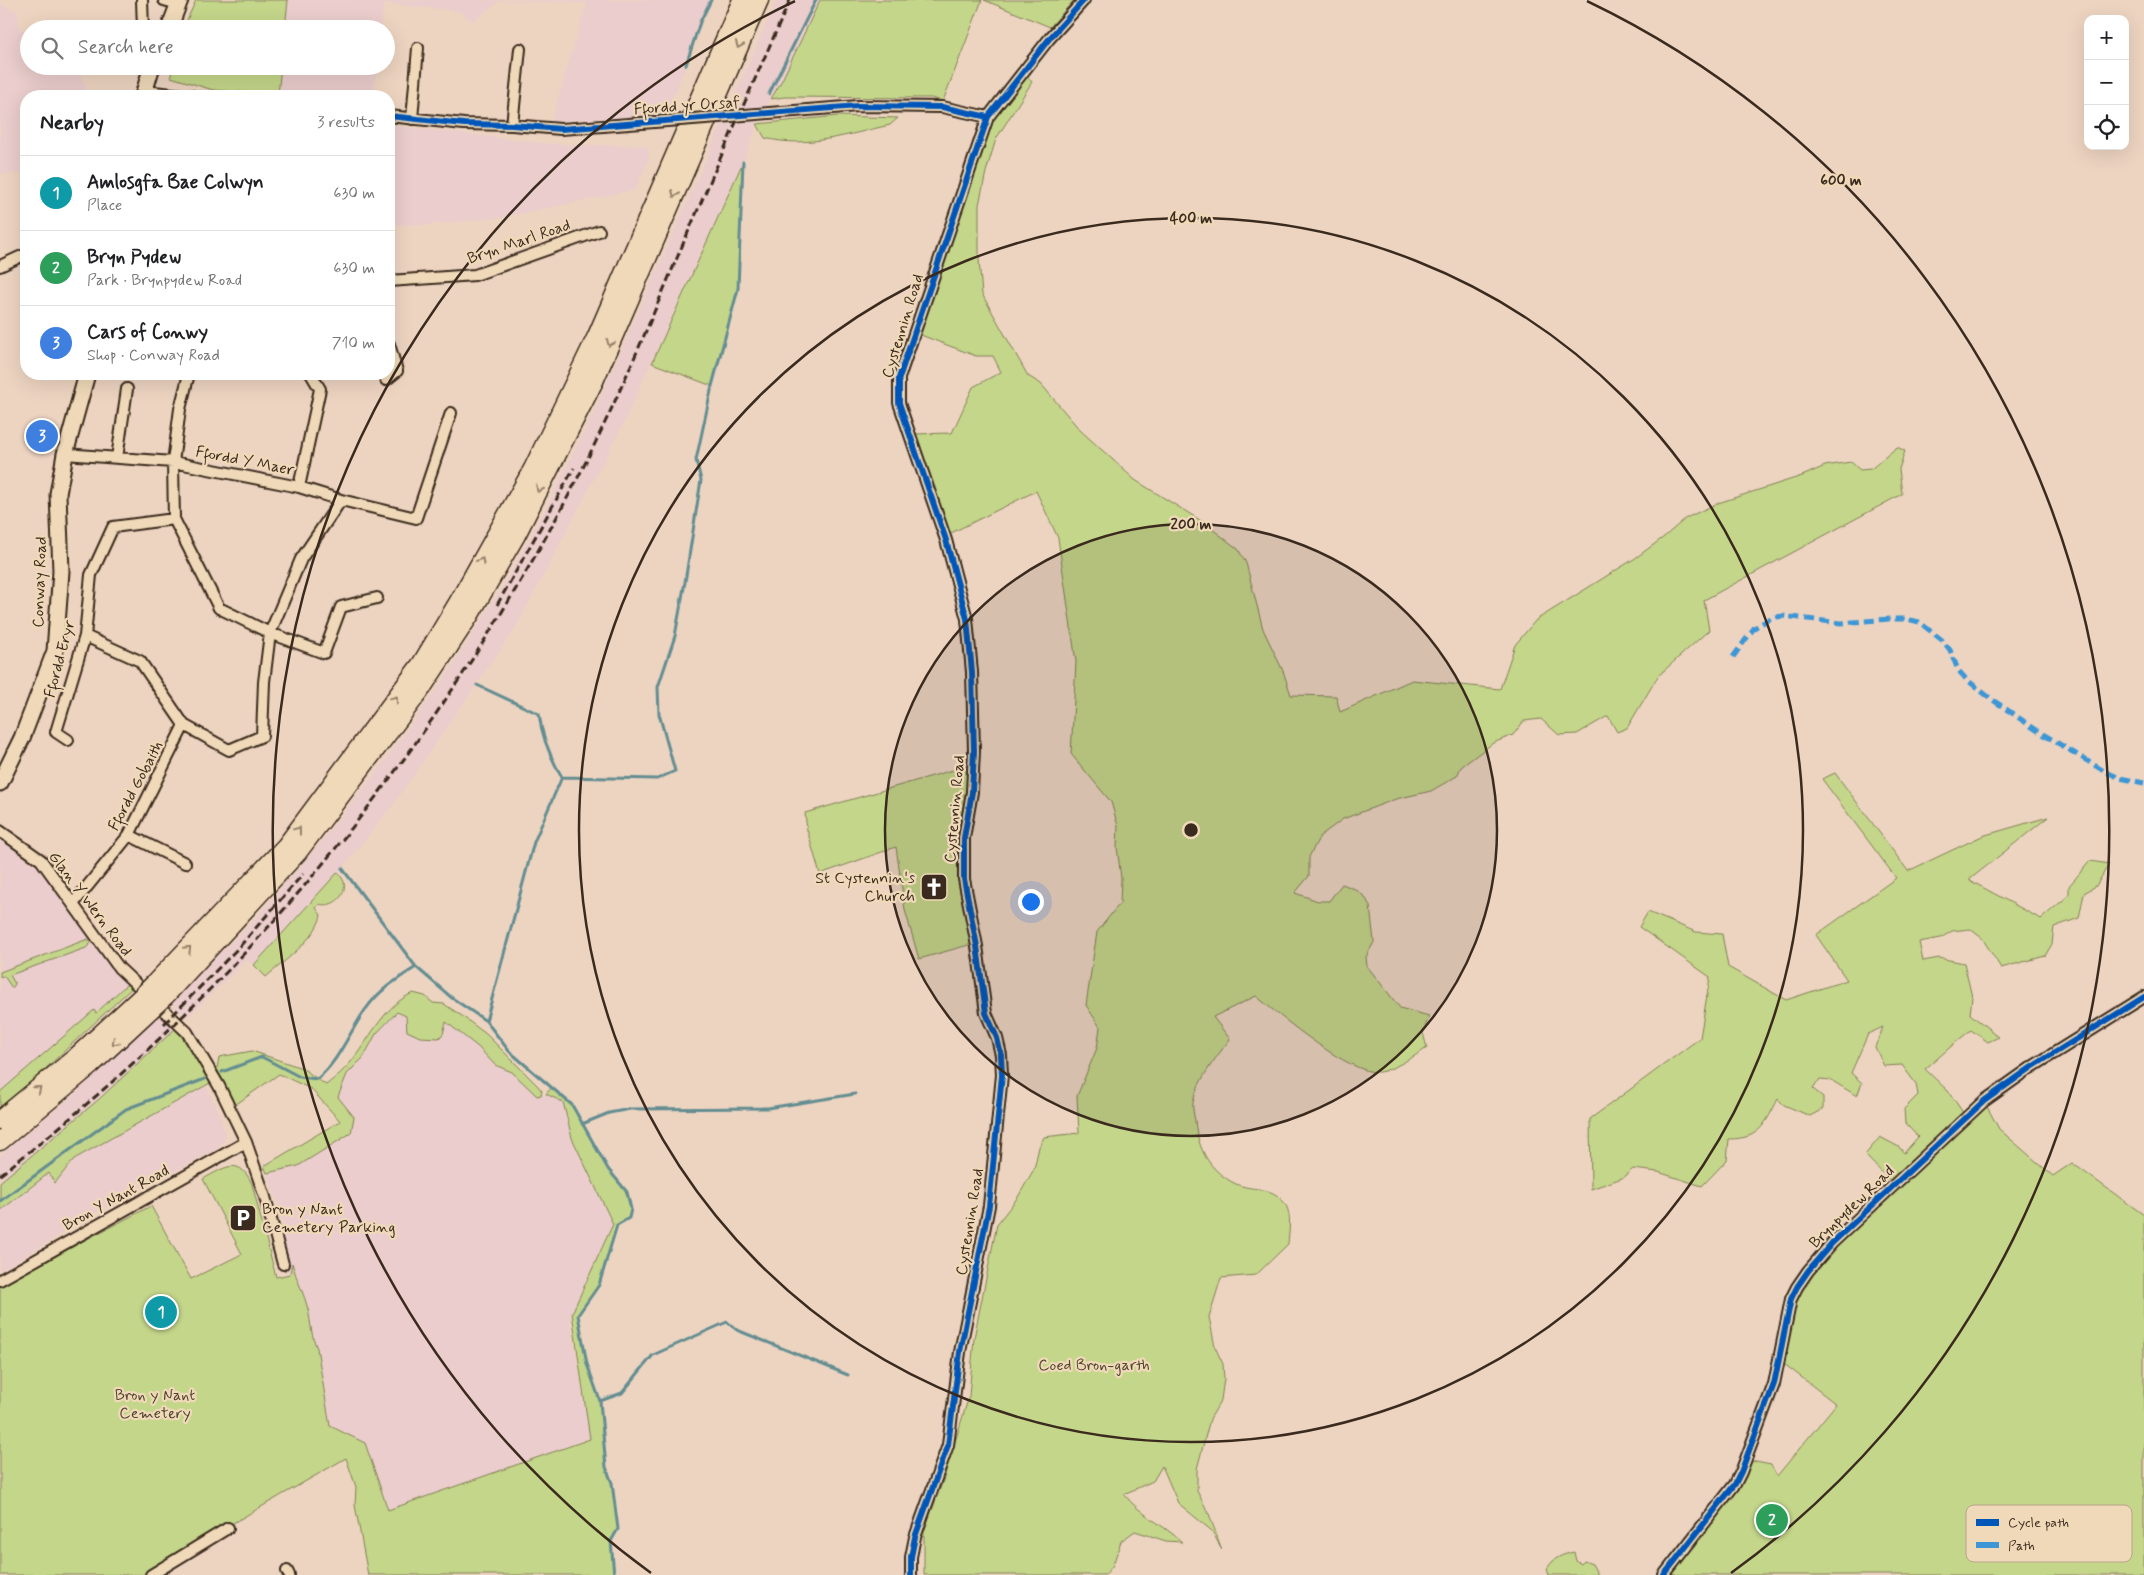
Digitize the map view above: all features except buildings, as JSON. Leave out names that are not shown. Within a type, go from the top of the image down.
[{"type":"highway","points":[[160,989],[286,846],[422,663],[458,603],[533,469],[598,336],[742,0]]},
{"type":"highway","points":[[0,1141],[91,1065],[145,1004],[297,854],[419,692],[469,616],[516,535],[594,381],[759,0]]},
{"type":"highway","points":[[0,1120],[75,1058],[145,1004]]},
{"type":"main road","points":[[170,20],[174,1]]},
{"type":"main road","points":[[144,90],[149,75]]},
{"type":"main road","name":"Conway Road","points":[[0,782],[22,738],[55,651],[61,571],[58,494],[65,454],[85,380]]},
{"type":"street","points":[[142,0],[143,20]]},
{"type":"street","name":"Cystennin Road","points":[[911,1575],[911,1556],[915,1537],[948,1445],[960,1352],[989,1206],[1002,1075],[1001,1054],[997,1038],[986,1013],[977,946],[963,872],[964,838],[972,792],[974,751],[972,672],[967,619],[946,540],[899,403],[898,390],[903,365],[988,117],[1049,39],[1084,0]]},
{"type":"street","points":[[412,119],[418,48]]},
{"type":"street","points":[[512,125],[520,49]]},
{"type":"street","name":"Ffordd yr Orsaf","points":[[395,117],[464,124],[561,129],[858,106],[942,107],[988,117]]},
{"type":"street","name":"Bryn Marl Road","points":[[395,281],[475,275],[599,231]]},
{"type":"street","points":[[0,266],[20,257]]},
{"type":"street","points":[[395,362],[398,371],[395,373]]},
{"type":"street","points":[[187,380],[180,409],[173,462],[174,519],[219,608],[270,633],[324,653],[342,607],[377,598]]},
{"type":"street","points":[[299,487],[320,389],[315,380]]},
{"type":"street","points":[[117,458],[127,389]]},
{"type":"street","name":"Ffordd Y Maer","points":[[65,454],[173,462],[299,487],[340,500],[416,518],[451,413]]},
{"type":"street","points":[[85,636],[140,661],[184,725],[229,750],[262,736],[264,682],[270,633],[301,559],[340,500]]},
{"type":"street","name":"Ffordd Eryr","points":[[68,740],[56,732],[85,636],[90,575],[113,527],[174,519]]},
{"type":"street","name":"Ffordd Gobaith","points":[[73,904],[129,836],[184,725]]},
{"type":"street","name":"Glan Y Wern Road","points":[[0,831],[41,860],[119,968],[187,1032],[219,1086],[246,1142],[265,1197],[283,1264]]},
{"type":"street","points":[[129,836],[185,863]]},
{"type":"street","name":"Brynpydew Road","points":[[1664,1575],[1738,1478],[1774,1384],[1791,1299],[1808,1271],[1832,1243],[1984,1101],[2032,1068],[2144,997]]},
{"type":"street","name":"Bron Y Nant Road","points":[[0,1280],[246,1142]]},
{"type":"street","points":[[152,1575],[228,1528]]},
{"type":"shaded area","points":[[288,0],[711,0],[700,22],[686,65],[666,114],[551,122],[587,3],[499,1],[473,21],[459,11],[384,3],[381,20],[286,20]]},
{"type":"shaded area","points":[[777,0],[820,0],[782,80],[757,124],[743,162],[622,426],[516,627],[392,806],[342,868],[254,965],[247,960],[186,1018],[170,1002],[253,921],[316,848],[384,762],[444,679],[506,581],[553,495],[594,411]]},
{"type":"shaded area","points":[[0,4],[18,12],[20,75],[81,75],[87,90],[20,90],[20,173],[0,175]]},
{"type":"shaded area","points":[[280,75],[375,75],[374,90],[279,90]]},
{"type":"shaded area","points":[[395,126],[552,144],[647,146],[649,158],[635,190],[499,218],[424,225],[395,224]]},
{"type":"shaded area","points":[[0,831],[26,848],[119,968],[126,985],[96,1013],[93,1011],[0,1092]]},
{"type":"shaded area","points":[[397,1012],[443,1034],[445,1021],[478,1047],[495,1065],[512,1072],[537,1095],[546,1094],[563,1102],[572,1138],[613,1224],[570,1317],[590,1438],[388,1510],[365,1443],[316,1418],[279,1233],[285,1230],[279,1206],[267,1173],[298,1166],[354,1117],[338,1097],[347,1074],[363,1058],[376,1034]]},
{"type":"shaded area","points":[[159,1013],[175,1029],[98,1100],[0,1182],[0,1155],[67,1100]]},
{"type":"shaded area","points":[[206,1086],[218,1110],[226,1138],[215,1150],[96,1213],[0,1271],[0,1211],[49,1173],[55,1183],[74,1159]]},
{"type":"green space","points":[[196,0],[288,0],[286,20],[187,20]]},
{"type":"green space","points":[[820,0],[982,0],[943,101],[931,98],[784,97],[771,99]]},
{"type":"green space","points":[[984,0],[1074,0],[1050,27]]},
{"type":"green space","name":"Coed Bron-garth","points":[[1025,74],[1032,82],[996,139],[979,205],[979,260],[982,294],[1028,376],[1041,384],[1080,430],[1135,480],[1203,522],[1238,549],[1246,563],[1263,629],[1283,671],[1291,695],[1336,696],[1340,712],[1412,680],[1500,689],[1515,645],[1536,620],[1634,559],[1686,518],[1718,503],[1802,476],[1825,466],[1851,462],[1860,470],[1871,469],[1897,447],[1905,451],[1899,469],[1902,494],[1704,600],[1709,630],[1658,676],[1627,728],[1617,732],[1608,716],[1577,734],[1559,735],[1541,719],[1524,721],[1513,735],[1493,743],[1461,767],[1457,776],[1431,791],[1396,799],[1343,819],[1320,836],[1309,857],[1309,876],[1295,893],[1318,901],[1329,901],[1342,884],[1355,889],[1365,897],[1370,906],[1374,942],[1366,957],[1367,966],[1400,1008],[1429,1016],[1423,1033],[1427,1048],[1390,1069],[1379,1072],[1366,1070],[1333,1054],[1256,996],[1213,1017],[1230,1039],[1213,1061],[1195,1093],[1193,1109],[1202,1150],[1212,1166],[1227,1179],[1242,1186],[1272,1193],[1282,1200],[1288,1210],[1290,1221],[1288,1244],[1256,1275],[1221,1278],[1209,1317],[1215,1347],[1223,1364],[1224,1379],[1221,1400],[1210,1419],[1197,1469],[1197,1491],[1209,1514],[1222,1550],[1212,1531],[1178,1503],[1162,1466],[1153,1481],[1124,1494],[1144,1514],[1182,1542],[1166,1541],[1135,1531],[1121,1541],[1113,1565],[1105,1575],[924,1575],[924,1531],[943,1481],[969,1396],[974,1338],[997,1224],[1018,1197],[1034,1169],[1039,1147],[1044,1137],[1079,1133],[1077,1096],[1097,1048],[1100,1027],[1086,1005],[1097,932],[1120,903],[1121,878],[1117,847],[1118,826],[1111,802],[1071,754],[1076,662],[1058,538],[1036,491],[949,534],[912,434],[952,433],[973,387],[1001,372],[993,356],[976,356],[918,334],[995,113]]},
{"type":"green space","points":[[171,75],[280,75],[279,90],[213,90],[171,77]]},
{"type":"green space","points":[[838,116],[898,118],[890,125],[828,139],[796,142],[765,138],[757,124]]},
{"type":"green space","points":[[743,162],[738,289],[712,386],[652,363]]},
{"type":"green space","points":[[970,765],[957,847],[961,891],[972,944],[919,959],[905,910],[896,847],[820,874],[807,830],[805,813]]},
{"type":"green space","points":[[1835,773],[1908,871],[1982,836],[2048,817],[1969,880],[2041,919],[2069,895],[2069,886],[2090,861],[2109,864],[2096,886],[2084,893],[2079,918],[2054,927],[2052,944],[2045,956],[2001,968],[1982,938],[1970,929],[1952,931],[1941,938],[1919,942],[1923,961],[1939,958],[1964,963],[1972,997],[1970,1014],[1999,1037],[1988,1042],[1971,1030],[1925,1069],[1949,1092],[1966,1117],[1984,1101],[1999,1129],[2053,1176],[2072,1163],[2144,1215],[2144,1575],[1664,1575],[1746,1460],[1771,1465],[1777,1476],[1836,1404],[1779,1360],[1797,1287],[1894,1185],[1865,1155],[1880,1137],[1899,1147],[1904,1153],[1918,1137],[1905,1123],[1904,1109],[1918,1095],[1916,1084],[1902,1065],[1884,1066],[1875,1047],[1883,1027],[1868,1034],[1851,1073],[1862,1083],[1857,1096],[1831,1080],[1820,1079],[1813,1089],[1823,1097],[1823,1109],[1810,1116],[1784,1105],[1778,1099],[1765,1123],[1755,1133],[1729,1139],[1727,1160],[1702,1186],[1658,1172],[1633,1169],[1622,1178],[1591,1189],[1590,1119],[1700,1038],[1710,977],[1639,927],[1648,912],[1696,932],[1722,934],[1728,967],[1786,1000],[1847,980],[1816,935],[1896,878],[1822,779]]},
{"type":"green space","points":[[338,872],[344,882],[341,897],[333,903],[319,904],[316,908],[321,915],[313,932],[298,949],[266,977],[254,965]]},
{"type":"green space","points":[[88,939],[91,943],[86,948],[10,975],[15,984],[12,988],[4,976],[0,977],[0,972]]},
{"type":"green space","points":[[126,985],[135,985],[28,1085],[0,1108],[0,1092],[94,1010],[96,1013]]},
{"type":"green space","points":[[413,993],[425,996],[433,1003],[444,1004],[486,1034],[538,1086],[542,1091],[541,1095],[537,1096],[512,1072],[495,1065],[478,1047],[446,1022],[443,1034],[439,1038],[420,1037],[407,1031],[406,1016],[397,1012],[376,1034],[363,1058],[347,1074],[338,1097],[354,1117],[351,1133],[298,1166],[267,1173],[264,1166],[340,1121],[311,1089],[279,1074],[235,1105],[217,1069],[219,1057],[252,1051],[302,1068],[326,1085],[351,1062],[387,1013],[403,998]]},
{"type":"green space","points":[[175,1029],[195,1053],[212,1082],[74,1159],[55,1183],[49,1173],[0,1211],[0,1182],[98,1100]]},
{"type":"green space","name":"Bron y Nant Cemetery","points":[[551,1088],[572,1105],[608,1169],[625,1191],[631,1209],[629,1218],[617,1226],[599,1285],[578,1315],[587,1364],[600,1401],[606,1467],[612,1483],[618,1529],[611,1541],[614,1575],[368,1575],[355,1505],[356,1487],[346,1458],[143,1575],[0,1575],[0,1287],[151,1206],[191,1279],[242,1254],[203,1179],[230,1166],[242,1169],[252,1184],[276,1277],[290,1274],[292,1263],[308,1309],[312,1334],[317,1348],[330,1426],[365,1443],[388,1510],[590,1439],[572,1313],[613,1224],[572,1138],[563,1102],[546,1094]]},
{"type":"green space","points":[[1574,1552],[1576,1561],[1581,1564],[1584,1561],[1592,1564],[1598,1575],[1549,1575],[1547,1569],[1552,1562],[1561,1556]]},
{"type":"waterway","points":[[686,65],[700,22],[711,0]]},
{"type":"waterway","points":[[769,94],[816,0]]},
{"type":"waterway","points":[[486,1021],[534,842],[562,777],[657,779],[675,771],[659,714],[658,687],[675,636],[685,582],[701,480],[696,460],[712,386],[738,289],[743,162]]},
{"type":"waterway","points":[[477,685],[539,714],[547,747],[562,777]]},
{"type":"waterway","points":[[342,868],[416,967]]},
{"type":"waterway","points":[[222,1072],[262,1057],[300,1077],[317,1079],[338,1055],[371,1002],[389,985],[416,967],[452,998],[486,1021],[509,1051],[572,1105],[608,1169],[627,1192],[631,1209],[629,1218],[617,1225],[599,1285],[578,1315],[587,1364],[600,1401],[606,1467],[612,1483],[618,1529],[611,1541],[614,1575]]},
{"type":"waterway","points":[[0,1201],[126,1109],[205,1079]]},
{"type":"waterway","points":[[582,1124],[609,1113],[630,1109],[768,1108],[855,1094]]},
{"type":"waterway","points":[[600,1401],[622,1393],[653,1355],[727,1322],[737,1330],[848,1375]]},
{"type":"railway","points":[[0,1175],[118,1077],[185,1014],[242,955],[297,894],[349,831],[399,766],[447,698],[533,559],[603,428],[790,0]]},
{"type":"railway","points":[[497,605],[574,468]]},
{"type":"railway","points":[[164,1024],[240,946],[303,874]]},
{"type":"marked path","points":[[1733,657],[1754,628],[1771,618],[1783,616],[1841,623],[1890,619],[1907,619],[1919,622],[1942,640],[1950,650],[1958,670],[1966,679],[1990,698],[2038,731],[2104,771],[2120,778],[2144,783]]},
{"type":"cycle path","points":[[911,1575],[911,1557],[915,1537],[948,1445],[960,1352],[989,1206],[1002,1075],[1001,1055],[997,1038],[986,1013],[977,946],[964,879],[964,838],[972,792],[974,751],[972,672],[967,619],[946,540],[899,403],[899,378],[988,117],[1049,39],[1084,0]]},
{"type":"cycle path","points":[[395,117],[464,124],[561,129],[858,106],[942,107],[988,117]]},
{"type":"cycle path","points":[[1664,1575],[1735,1484],[1741,1472],[1774,1384],[1791,1299],[1808,1271],[1832,1243],[1984,1101],[2032,1067],[2144,997]]},
{"type":"place","name":"Cars of Conwy","points":[[42,436]]},
{"type":"place","name":"St Cystennin's Church","points":[[934,887]]},
{"type":"place","name":"Bron y Nant Cemetery Parking","points":[[243,1218]]},
{"type":"place","name":"Amlosgfa Bae Colwyn","points":[[161,1312]]},
{"type":"place","name":"Bryn Pydew","points":[[1772,1520]]}]
